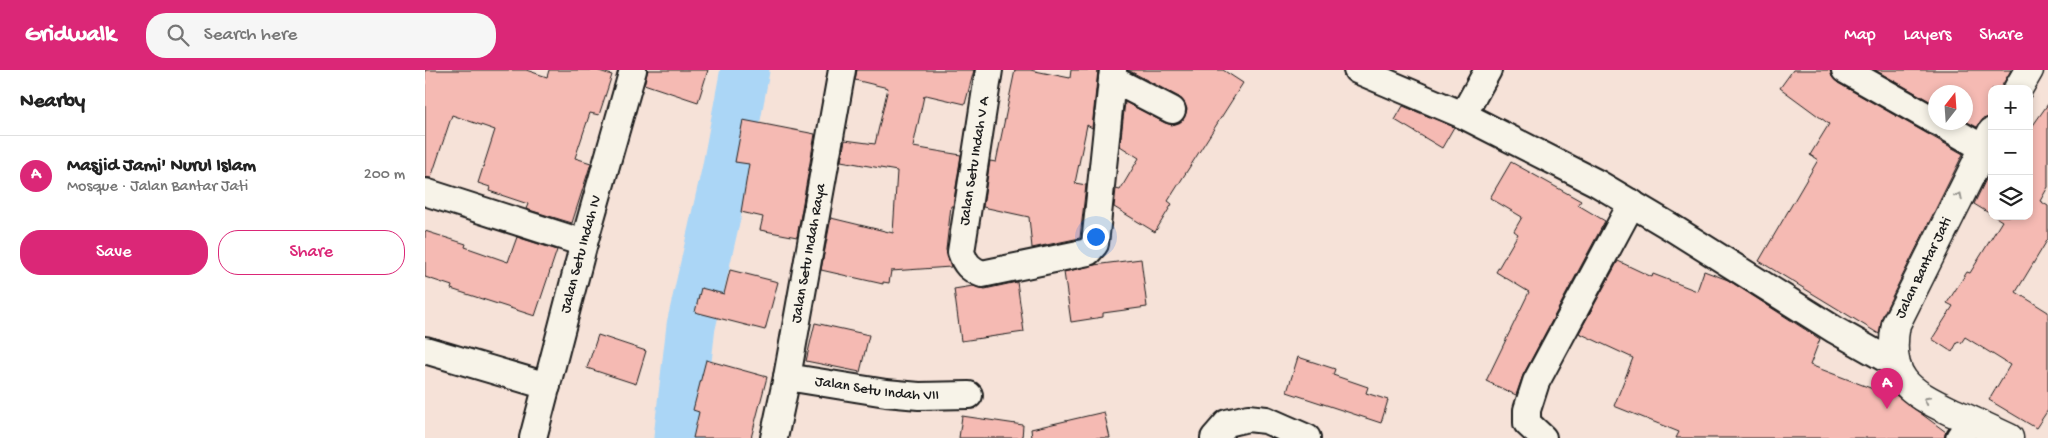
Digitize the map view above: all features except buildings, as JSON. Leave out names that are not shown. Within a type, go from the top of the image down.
[{"type":"street","name":"Jalan Setu Indah IV","points":[[533,438],[584,243],[633,70]]},
{"type":"street","name":"Jalan Setu Indah Raya","points":[[774,438],[787,377],[842,70]]},
{"type":"street","name":"Jalan Setu Indah V A","points":[[989,70],[961,252],[965,264],[982,274],[1088,252],[1092,249],[1095,239],[1112,75]]},
{"type":"street","points":[[1357,70],[1463,115],[1632,203],[1807,313],[1895,364]]},
{"type":"street","points":[[1463,115],[1488,70]]},
{"type":"street","points":[[1845,70],[1928,117]]},
{"type":"street","points":[[2020,85],[2029,70]]},
{"type":"street","points":[[1112,75],[1172,110]]},
{"type":"street","points":[[1959,130],[1987,140]]},
{"type":"street","name":"Jalan Bantar Jati","points":[[1987,140],[1896,324],[1893,340],[1895,364],[1905,383],[1921,397],[1965,429],[2009,438]]},
{"type":"street","points":[[425,192],[584,243]]},
{"type":"street","points":[[1543,438],[1527,423],[1527,410],[1536,382],[1632,203]]},
{"type":"street","points":[[425,350],[547,386]]},
{"type":"street","name":"Jalan Setu Indah VII","points":[[787,377],[886,393],[919,396],[969,395]]},
{"type":"street","points":[[1214,438],[1227,423],[1248,418],[1266,420],[1307,438]]},
{"type":"waterway","points":[[678,438],[691,326],[726,172],[745,70]]},
{"type":"place","name":"Masjid Jami' Nurul Islam","points":[[1887,409]]}]
